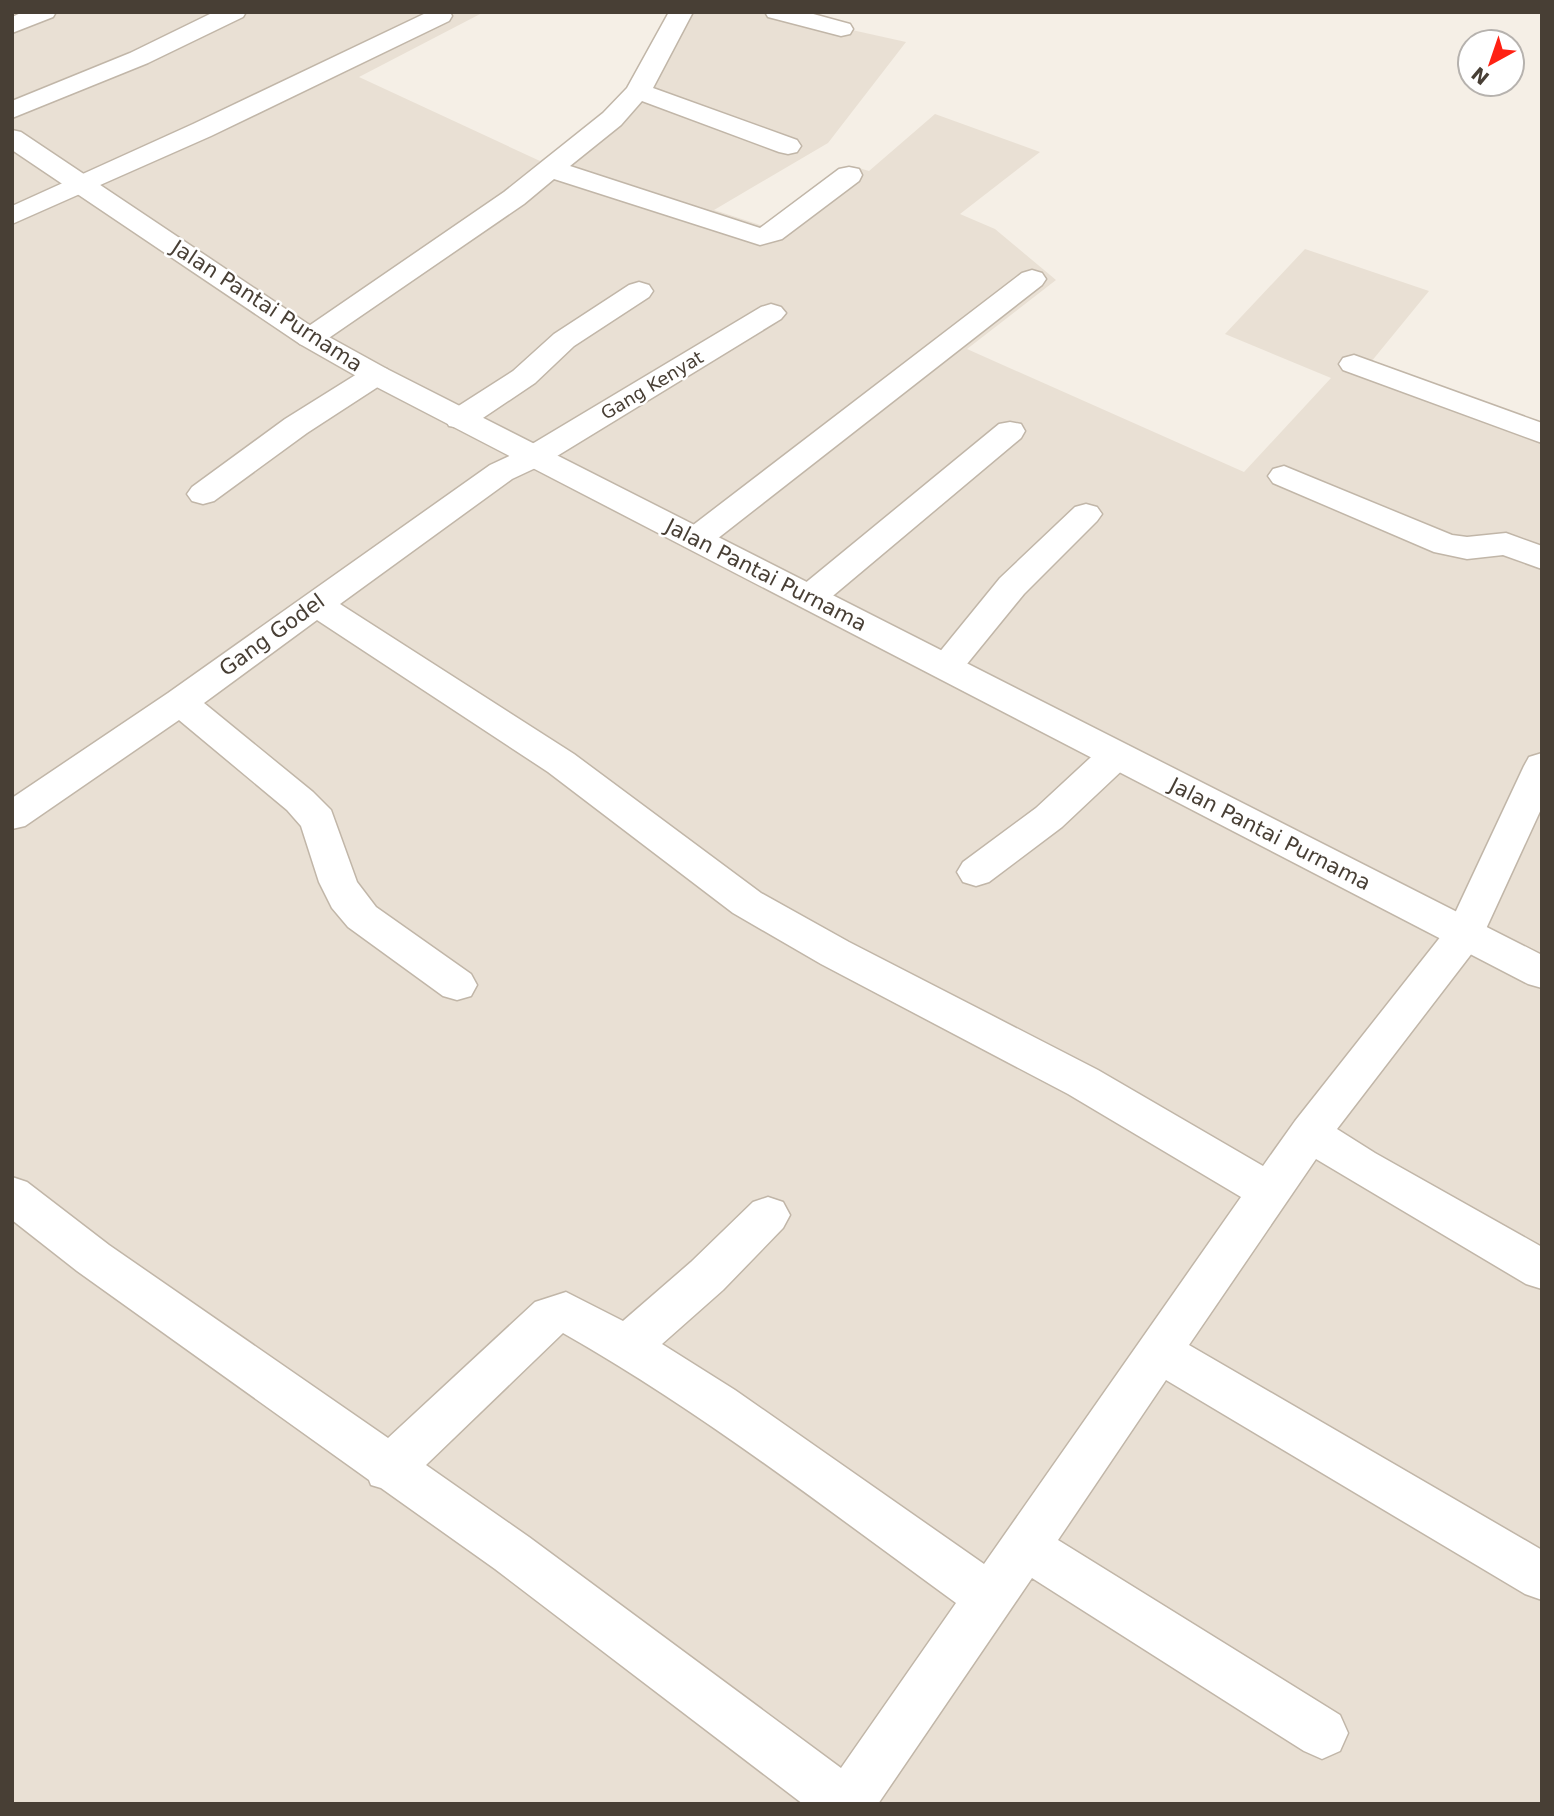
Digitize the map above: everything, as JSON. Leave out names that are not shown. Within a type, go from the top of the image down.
[{"type":"street","points":[[12,26],[44,12]]},
{"type":"street","points":[[12,110],[139,58],[234,12]]},
{"type":"street","points":[[310,338],[514,198],[612,119],[638,91],[681,12]]},
{"type":"street","points":[[777,12],[841,29]]},
{"type":"street","points":[[12,216],[202,130],[440,16]]},
{"type":"street","points":[[638,91],[788,146]]},
{"type":"street","name":"Jalan Pantai Purnama","points":[[12,138],[310,338],[376,375],[1542,973]]},
{"type":"street","points":[[551,169],[760,237],[772,233],[849,176]]},
{"type":"street","points":[[696,539],[1032,279]]},
{"type":"street","points":[[460,419],[524,377],[564,340],[639,291]]},
{"type":"street","name":"Gang Kenyat","points":[[533,457],[771,313]]},
{"type":"street","points":[[1354,364],[1542,435]]},
{"type":"street","points":[[203,494],[296,426],[376,375]]},
{"type":"street","points":[[810,597],[1010,431]]},
{"type":"street","name":"Gang Godel","points":[[12,816],[180,702],[501,472],[533,457]]},
{"type":"street","points":[[1284,476],[1446,545],[1467,548],[1506,544],[1542,558]]},
{"type":"street","points":[[946,667],[1012,586],[1086,514]]},
{"type":"street","points":[[315,603],[561,763],[747,903],[835,953],[1083,1082],[1270,1193]]},
{"type":"street","points":[[180,702],[300,801],[318,820],[338,882],[346,898],[362,916],[457,985]]},
{"type":"street","points":[[976,873],[1026,839],[1116,755]]},
{"type":"street","points":[[12,1195],[93,1258],[388,1469],[512,1553],[846,1804],[1310,1133],[1465,934],[1542,766]]},
{"type":"street","points":[[1310,1133],[1360,1166],[1542,1270]]},
{"type":"street","points":[[627,1346],[706,1276],[768,1215]]},
{"type":"street","points":[[388,1469],[551,1316],[566,1312],[627,1346],[719,1405],[989,1597]]},
{"type":"street","points":[[1158,1351],[1542,1577]]},
{"type":"street","points":[[1026,1547],[1322,1733]]},
{"type":"shaded area","points":[[12,12],[484,12],[359,77],[540,161],[610,109],[640,70],[671,12],[771,12],[906,42],[828,143],[714,210],[769,228],[852,166],[869,171],[935,114],[1040,152],[960,214],[995,229],[1056,280],[967,349],[1244,472],[1331,378],[1225,334],[1305,249],[1429,291],[1371,362],[1542,424],[1542,1804],[12,1804]]}]
